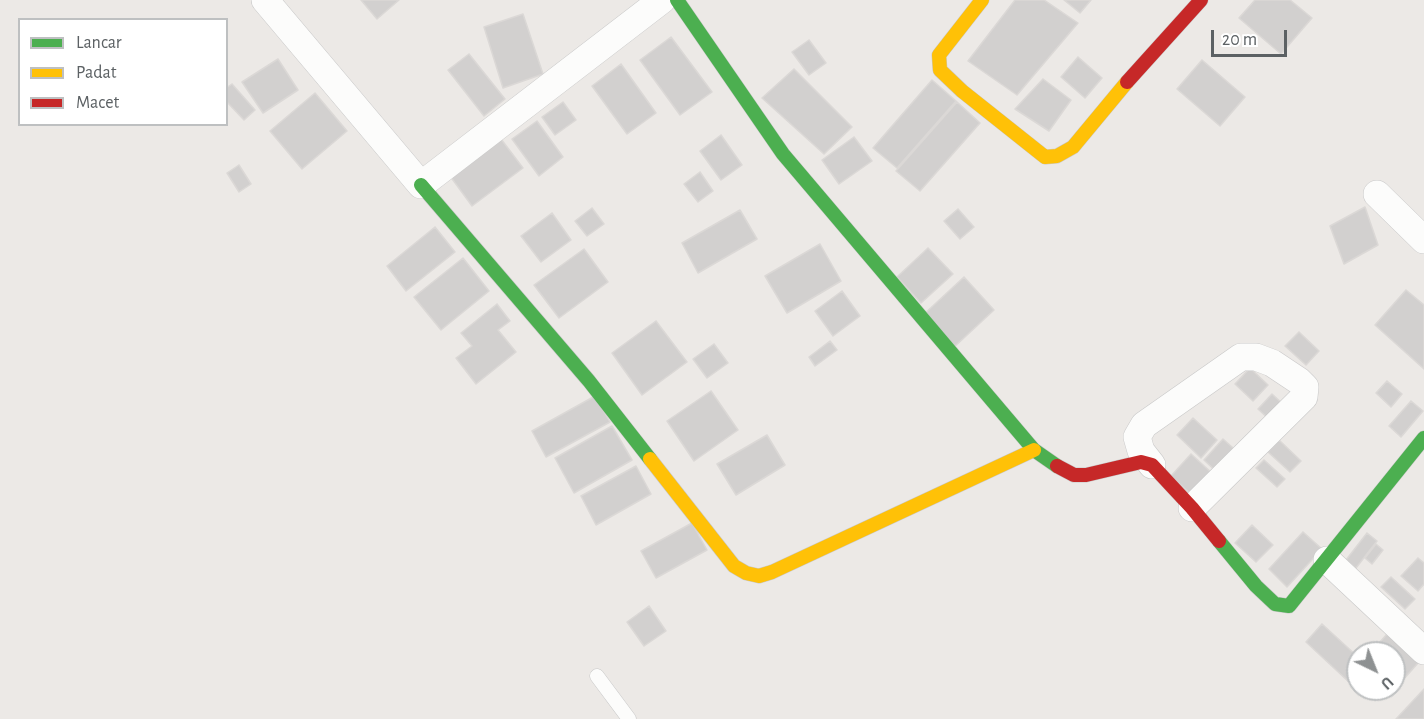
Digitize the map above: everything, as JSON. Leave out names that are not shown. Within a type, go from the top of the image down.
[{"type":"street","points":[[266,0],[589,381],[734,566],[746,573],[759,576],[772,572],[1034,450]]},
{"type":"street","points":[[422,185],[662,0]]},
{"type":"street","points":[[677,0],[783,154],[1034,450],[1074,475],[1086,476],[1141,462],[1152,465]]},
{"type":"street","points":[[982,0],[939,55],[940,70],[962,91],[1045,157],[1057,156],[1073,147],[1140,67],[1201,0]]},
{"type":"street","points":[[1377,194],[1424,240]]},
{"type":"street","points":[[1191,508],[1304,397],[1305,387],[1272,363],[1256,357],[1241,357],[1144,425],[1137,437],[1141,451],[1152,465],[1256,586],[1275,604],[1289,606],[1424,438]]},
{"type":"street","points":[[1327,560],[1424,651]]},
{"type":"lane","points":[[597,676],[629,719]]},
{"type":"building","points":[[361,0],[399,0],[377,19]]},
{"type":"building","points":[[1015,0],[1044,0],[1078,23],[1017,95],[968,61]]},
{"type":"building","points":[[1064,0],[1091,0],[1080,13]]},
{"type":"building","points":[[1255,0],[1290,0],[1312,18],[1281,54],[1239,18]]},
{"type":"building","points":[[523,14],[543,74],[503,88],[484,27]]},
{"type":"building","points":[[671,37],[712,92],[680,115],[640,60]]},
{"type":"building","points":[[809,40],[826,63],[809,75],[792,52]]},
{"type":"building","points":[[469,54],[505,99],[484,116],[448,70]]},
{"type":"building","points":[[1078,57],[1102,78],[1085,98],[1061,77]]},
{"type":"building","points":[[278,59],[298,90],[263,113],[242,82]]},
{"type":"building","points":[[1202,60],[1245,97],[1220,126],[1177,89]]},
{"type":"building","points":[[621,64],[656,113],[627,134],[592,86]]},
{"type":"building","points":[[794,69],[852,127],[824,154],[762,98]]},
{"type":"building","points":[[1043,79],[1071,100],[1049,131],[1015,109]]},
{"type":"building","points":[[932,80],[956,101],[897,168],[873,148]]},
{"type":"building","points":[[232,84],[255,110],[244,120],[228,103],[228,87]]},
{"type":"building","points":[[315,93],[347,131],[302,169],[270,131]]},
{"type":"building","points":[[563,102],[576,120],[555,135],[542,117]]},
{"type":"building","points":[[957,102],[980,123],[920,191],[896,171]]},
{"type":"building","points":[[537,121],[563,157],[539,176],[512,139]]},
{"type":"building","points":[[721,135],[742,165],[721,180],[700,151]]},
{"type":"building","points":[[854,137],[872,161],[839,184],[822,160]]},
{"type":"building","points":[[501,139],[523,168],[472,206],[450,176]]},
{"type":"building","points":[[239,165],[251,184],[239,192],[227,173]]},
{"type":"building","points":[[700,172],[713,191],[698,202],[684,184]]},
{"type":"building","points":[[1365,207],[1378,245],[1344,264],[1330,226]]},
{"type":"building","points":[[592,208],[604,224],[587,236],[575,221]]},
{"type":"building","points":[[958,209],[974,227],[960,239],[944,221]]},
{"type":"building","points":[[740,210],[757,239],[698,273],[682,243]]},
{"type":"building","points":[[552,213],[571,240],[541,262],[521,236]]},
{"type":"building","points":[[435,227],[455,252],[406,291],[387,266]]},
{"type":"building","points":[[820,244],[841,281],[787,313],[765,276]]},
{"type":"building","points":[[928,248],[953,274],[921,303],[897,277]]},
{"type":"building","points":[[584,249],[608,282],[559,318],[534,285]]},
{"type":"building","points":[[463,258],[489,291],[441,330],[414,297]]},
{"type":"building","points":[[964,277],[994,310],[952,349],[922,316]]},
{"type":"building","points":[[1406,290],[1424,305],[1424,369],[1375,325]]},
{"type":"building","points":[[842,291],[860,316],[833,336],[815,311]]},
{"type":"building","points":[[497,304],[510,321],[498,330],[516,352],[476,384],[456,358],[472,346],[461,333]]},
{"type":"building","points":[[656,321],[687,362],[642,395],[612,353]]},
{"type":"building","points":[[1299,332],[1319,351],[1306,365],[1285,346]]},
{"type":"building","points":[[830,341],[837,350],[815,366],[809,357]]},
{"type":"building","points":[[714,344],[728,363],[707,378],[693,359]]},
{"type":"building","points":[[1250,368],[1268,385],[1253,401],[1235,384]]},
{"type":"building","points":[[1387,381],[1402,394],[1391,407],[1376,393]]},
{"type":"building","points":[[711,391],[738,430],[694,461],[667,421]]},
{"type":"building","points":[[1272,394],[1285,406],[1271,421],[1258,409]]},
{"type":"building","points":[[595,396],[610,422],[546,457],[532,431]]},
{"type":"building","points":[[1411,401],[1423,411],[1401,437],[1389,426]]},
{"type":"building","points":[[1193,418],[1217,440],[1201,458],[1177,435]]},
{"type":"building","points":[[612,426],[632,460],[574,493],[555,458]]},
{"type":"building","points":[[767,435],[785,465],[736,495],[717,464]]},
{"type":"building","points":[[1223,439],[1241,455],[1221,476],[1204,460]]},
{"type":"building","points":[[1279,440],[1301,461],[1290,472],[1268,452]]},
{"type":"building","points":[[1191,454],[1214,475],[1194,497],[1171,476]]},
{"type":"building","points":[[1264,460],[1285,479],[1277,487],[1256,468]]},
{"type":"building","points":[[636,466],[651,494],[596,525],[581,496]]},
{"type":"building","points":[[692,523],[707,550],[656,578],[641,551]]},
{"type":"building","points":[[1252,525],[1273,545],[1256,562],[1235,543]]},
{"type":"building","points":[[1303,532],[1322,549],[1287,587],[1269,569]]},
{"type":"building","points":[[1367,533],[1377,541],[1356,568],[1346,560]]},
{"type":"building","points":[[1376,544],[1383,550],[1372,564],[1365,558]]},
{"type":"building","points":[[1418,558],[1424,563],[1424,584],[1418,591],[1401,576]]},
{"type":"building","points":[[1391,577],[1415,599],[1405,609],[1381,587]]},
{"type":"building","points":[[649,606],[666,631],[644,646],[627,622]]},
{"type":"building","points":[[1322,624],[1346,646],[1346,679],[1306,642]]},
{"type":"building","points":[[1387,634],[1394,641],[1381,641]]},
{"type":"building","points":[[1406,652],[1418,663],[1406,677]]},
{"type":"building","points":[[1424,689],[1424,719],[1396,719]]},
{"type":"traffic: fast","points":[[677,0],[783,154],[1034,450],[1057,466]]},
{"type":"traffic: fast","points":[[421,185],[589,381],[650,459]]},
{"type":"traffic: fast","points":[[1219,541],[1256,586],[1275,604],[1289,606],[1424,438]]},
{"type":"traffic: slow","points":[[982,0],[939,55],[940,70],[962,91],[1045,157],[1057,156],[1073,147],[1127,82]]},
{"type":"traffic: slow","points":[[650,459],[734,566],[746,573],[759,576],[1034,450]]},
{"type":"traffic: jam","points":[[1127,82],[1201,0]]},
{"type":"traffic: jam","points":[[1057,466],[1074,475],[1086,475],[1141,462],[1152,465],[1219,541]]}]
